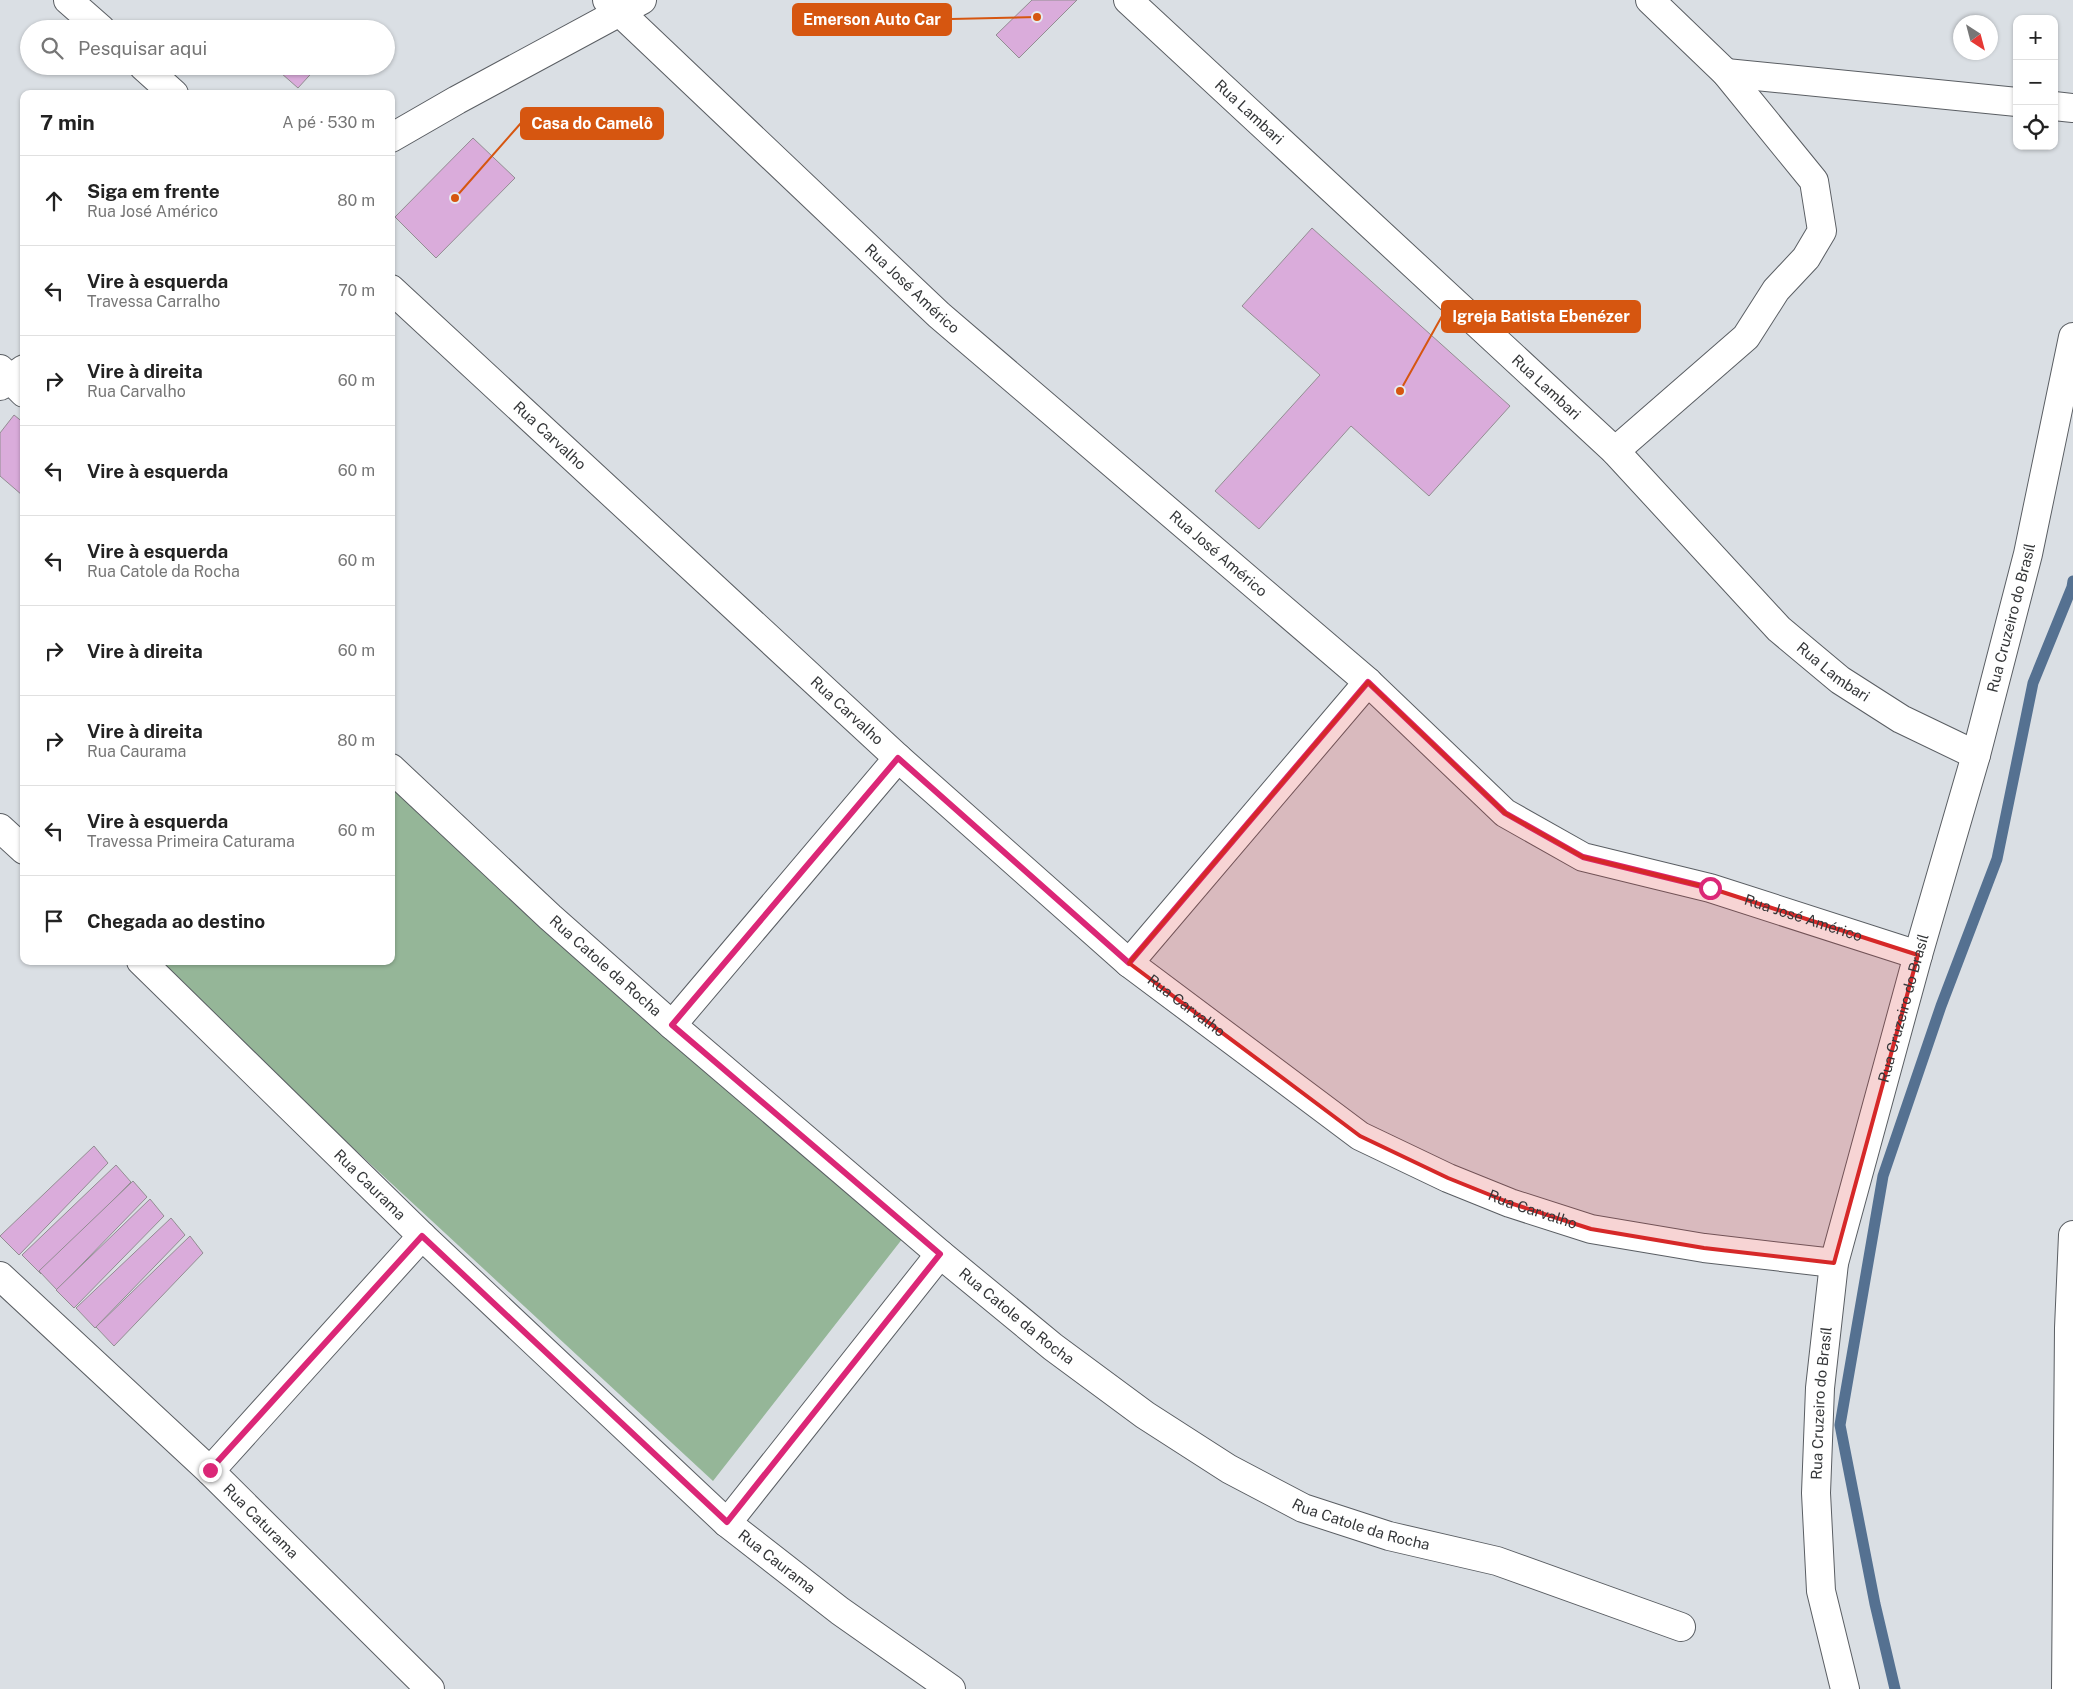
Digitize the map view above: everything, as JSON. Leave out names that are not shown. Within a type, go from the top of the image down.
[{"type":"street","points":[[68,0],[91,20]]},
{"type":"street","name":"Rua Lambari","points":[[1128,0],[1615,450],[1779,629],[1832,674],[1901,719],[1976,755]]},
{"type":"street","points":[[1615,450],[1746,337],[1776,290],[1806,258],[1822,232],[1814,181],[1726,73],[1650,0]]},
{"type":"street","points":[[395,136],[623,4]]},
{"type":"street","name":"Rua José Américo","points":[[623,4],[939,315],[1368,682],[1505,813],[1583,857],[1710,888],[1918,955]]},
{"type":"street","points":[[1726,73],[2013,102]]},
{"type":"street","points":[[153,75],[170,90]]},
{"type":"street","points":[[2058,106],[2073,108]]},
{"type":"street","name":"Rua Carvalho","points":[[395,293],[898,758],[1129,963],[1360,1136],[1448,1178],[1510,1204],[1591,1229],[1704,1248],[1834,1263]]},
{"type":"street","name":"Rua Cruzeiro do Brasíl","points":[[1845,1689],[1821,1591],[1816,1493],[1820,1388],[1834,1263],[1918,955],[1976,755],[2028,554],[2073,337]]},
{"type":"street","points":[[1129,963],[1368,682]]},
{"type":"street","points":[[672,1025],[898,758]]},
{"type":"street","name":"Rua Catole da Rocha","points":[[395,772],[550,917],[672,1025],[940,1254],[1053,1347],[1145,1415],[1229,1469],[1303,1508],[1390,1536],[1497,1561],[1681,1627]]},
{"type":"street","points":[[0,828],[20,846]]},
{"type":"street","name":"Rua Caurama","points":[[144,965],[422,1236],[727,1522],[840,1611],[951,1689]]},
{"type":"street","points":[[2066,1689],[2073,1235]]},
{"type":"street","points":[[210,1470],[422,1236]]},
{"type":"street","points":[[727,1522],[940,1254]]},
{"type":"street","name":"Rua Caturama","points":[[0,1276],[210,1470],[430,1689]]},
{"type":"highlighted area","points":[[1368,682],[1505,813],[1583,857],[1710,888],[1918,955],[1834,1263],[1704,1248],[1591,1229],[1510,1203],[1448,1178],[1360,1136],[1129,963]]},
{"type":"green space","points":[[395,784],[910,1229],[713,1481],[155,965],[395,965]]},
{"type":"building","points":[[1032,0],[1077,0],[1019,58],[996,35]]},
{"type":"building","points":[[283,75],[310,75],[298,88]]},
{"type":"building","points":[[473,138],[515,178],[436,258],[395,217]]},
{"type":"building","points":[[1312,228],[1510,406],[1429,496],[1351,426],[1259,529],[1215,491],[1320,375],[1242,306]]},
{"type":"building","points":[[14,415],[20,420],[20,493],[0,476],[0,433]]},
{"type":"building","points":[[94,1146],[108,1163],[19,1255],[0,1236]]},
{"type":"building","points":[[116,1165],[131,1182],[41,1274],[22,1255]]},
{"type":"building","points":[[133,1181],[147,1197],[57,1290],[39,1271]]},
{"type":"building","points":[[150,1199],[164,1216],[74,1308],[56,1290]]},
{"type":"building","points":[[171,1218],[185,1235],[95,1328],[76,1308]]},
{"type":"building","points":[[190,1236],[203,1253],[114,1346],[96,1327]]},
{"type":"waterway","points":[[1895,1689],[1875,1604],[1840,1425],[1883,1176],[1941,1006],[1997,859],[2033,683],[2073,581]]},
{"type":"place","name":"Emerson Auto Car","points":[[1037,17]]},
{"type":"place","name":"Casa do Camelô","points":[[455,198]]},
{"type":"place","name":"Igreja Batista Ebenézer","points":[[1400,391]]},
{"type":"route","points":[[210,1470],[422,1236],[727,1522],[940,1254],[672,1025],[898,758],[1129,963],[1368,682],[1505,813],[1583,857],[1710,888]]}]
